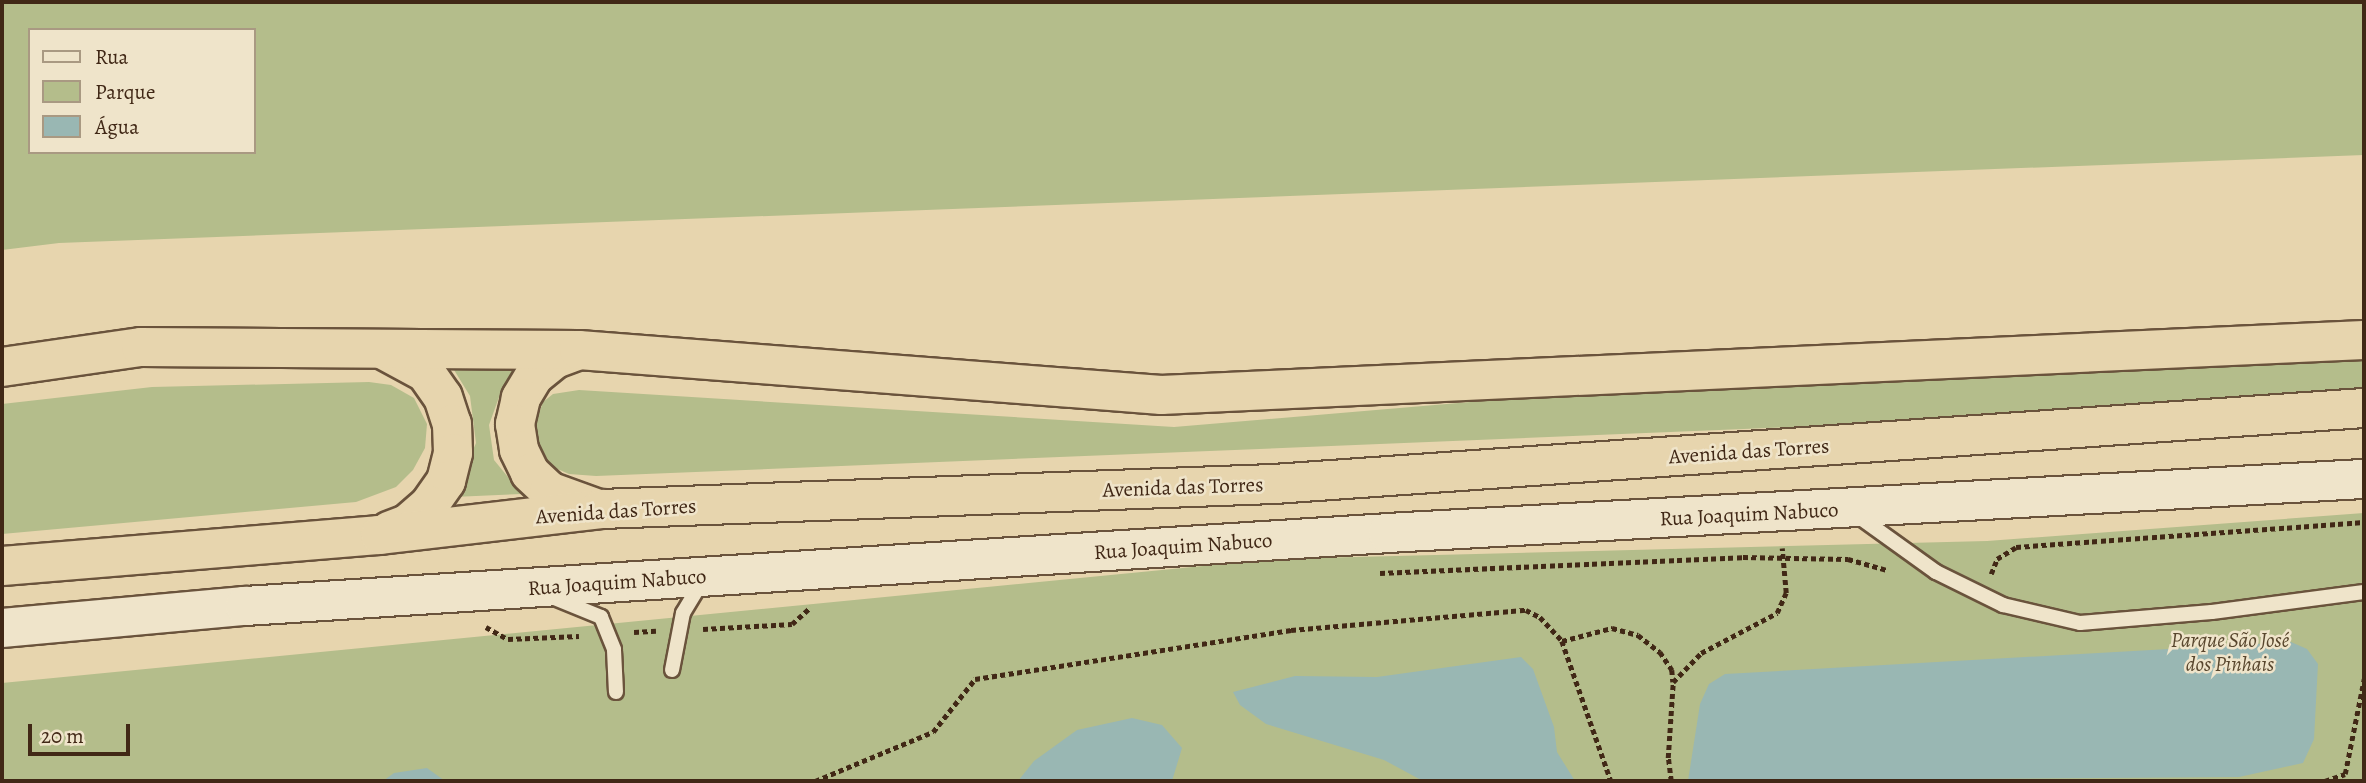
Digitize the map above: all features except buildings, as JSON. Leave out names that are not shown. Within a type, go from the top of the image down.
[{"type":"highway","points":[[2,367],[141,347],[579,350],[1161,395],[2364,340]]},
{"type":"highway","points":[[375,347],[402,356],[426,373],[443,397],[453,424],[453,453],[446,481],[415,518],[380,535]]},
{"type":"highway","points":[[579,350],[555,359],[534,376],[521,398],[515,424],[519,450],[530,473],[549,491],[601,509]]},
{"type":"highway","name":"Avenida das Torres","points":[[2,566],[380,535],[601,509],[1274,484],[2364,408]]},
{"type":"main road","name":"Rua Joaquim Nabuco","points":[[2,628],[705,576],[2364,479]]},
{"type":"lane","points":[[1849,509],[1936,572],[1990,598],[2080,623],[2212,612],[2364,592]]},
{"type":"lane","points":[[672,670],[683,613],[705,576]]},
{"type":"lane","points":[[528,588],[601,617],[614,650],[616,692]]},
{"type":"path","points":[[1673,682],[1701,653],[1777,613],[1786,593],[1778,513]]},
{"type":"path","points":[[1989,578],[1997,559],[2016,547],[2364,522]]},
{"type":"path","points":[[1367,574],[1783,558],[1849,559],[1894,574]]},
{"type":"path","points":[[608,634],[792,624],[819,600]]},
{"type":"path","points":[[815,781],[933,732],[975,679],[1291,630],[1513,609],[1540,617],[1562,640],[1611,781]]},
{"type":"path","points":[[1562,640],[1612,628],[1638,635],[1660,652],[1672,670],[1668,758],[1671,781]]},
{"type":"path","points":[[2347,781],[2345,774],[2364,679]]},
{"type":"path","points":[[2325,781],[2345,774]]},
{"type":"green space","points":[[2,2],[2364,2],[2364,155],[59,243],[2,250]]},
{"type":"green space","points":[[2364,356],[2364,391],[1991,419],[596,476],[569,474],[546,464],[532,433],[543,402],[553,394],[579,390],[1174,427],[1742,379]]},
{"type":"green space","points":[[451,365],[522,368],[503,386],[489,425],[494,460],[522,494],[453,497],[476,443],[470,396]]},
{"type":"green space","points":[[369,382],[391,385],[414,398],[427,424],[425,448],[413,470],[396,487],[356,502],[2,534],[2,404],[152,387]]},
{"type":"green space","name":"Parque São José dos Pinhais","points":[[2364,513],[2364,781],[2,781],[2,683],[1275,559],[1987,541]]},
{"type":"water","points":[[2291,642],[2307,649],[2318,664],[2314,739],[2303,763],[2239,777],[1688,781],[1700,704],[1709,684],[1725,674]]},
{"type":"water","points":[[1521,657],[1533,669],[1554,727],[1557,752],[1575,781],[1423,781],[1384,760],[1266,724],[1240,705],[1233,692],[1295,676],[1377,677]]},
{"type":"water","points":[[1132,718],[1162,725],[1182,748],[1172,781],[1018,781],[1034,761],[1077,730]]},
{"type":"water","points":[[427,768],[445,781],[383,781],[394,773]]}]
